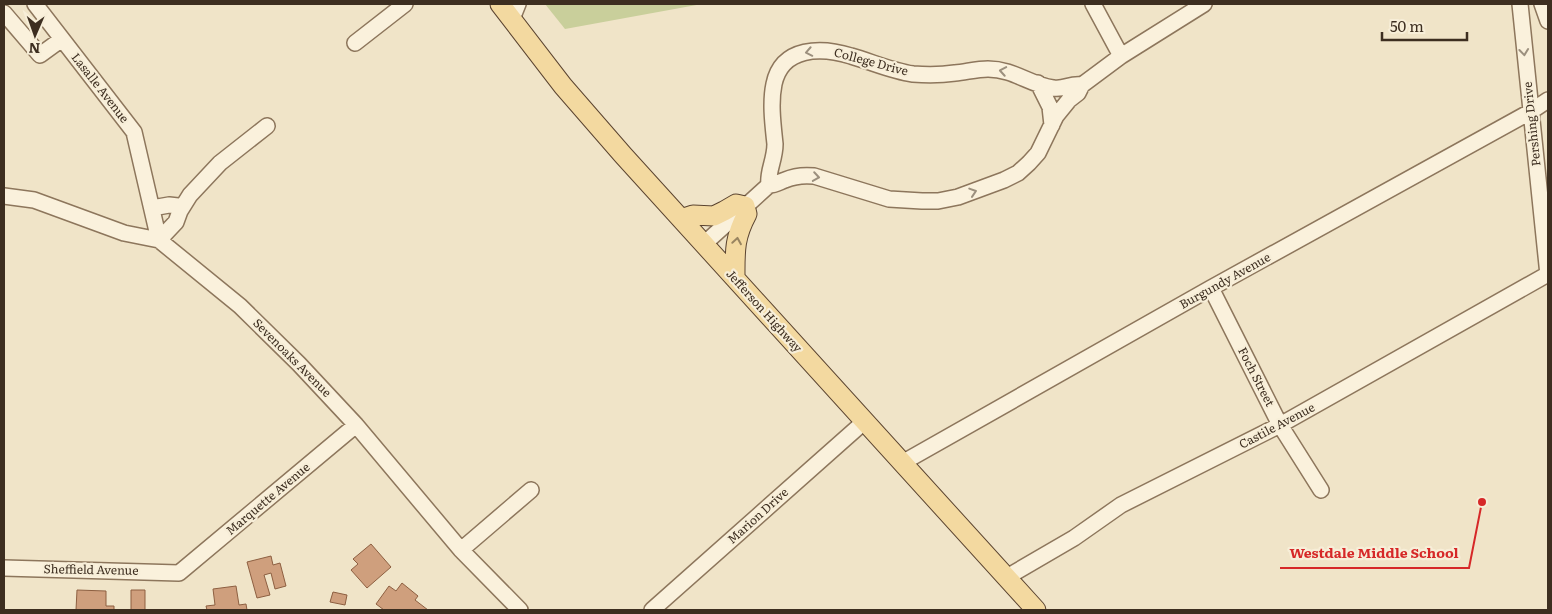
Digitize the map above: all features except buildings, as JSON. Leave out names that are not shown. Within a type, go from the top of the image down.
[{"type":"main road","name":"Jefferson Highway","points":[[500,4],[515,12],[563,86],[681,219],[1036,610]]},
{"type":"main road","points":[[681,219],[693,216],[714,216],[736,204],[745,206],[747,214],[738,231],[735,244],[735,278]]},
{"type":"street","name":"Lasalle Avenue","points":[[35,4],[134,132],[159,240]]},
{"type":"street","points":[[355,43],[404,4]]},
{"type":"street","points":[[1093,4],[1122,56]]},
{"type":"street","name":"College Drive","points":[[704,244],[769,185],[792,177],[814,176],[889,198],[922,201],[938,201],[977,191],[1004,180],[1018,173],[1029,163],[1038,152],[1062,108],[1078,92],[1082,85],[1122,56],[1204,4]]},
{"type":"street","name":"Pershing Drive","points":[[1520,4],[1548,274]]},
{"type":"street","points":[[1542,4],[1548,21]]},
{"type":"street","points":[[4,13],[40,55],[62,39]]},
{"type":"street","name":"College Drive","points":[[769,185],[768,176],[774,160],[775,149],[772,95],[774,82],[778,72],[786,62],[796,55],[816,50],[835,51],[901,72],[926,74],[989,69],[1013,72],[1054,88],[1075,84],[1082,85]]},
{"type":"street","points":[[1038,83],[1050,107],[1052,125]]},
{"type":"street","name":"Burgundy Avenue","points":[[902,463],[1211,288],[1530,112],[1548,100]]},
{"type":"street","points":[[159,240],[176,222],[180,211],[190,195],[220,163],[267,126]]},
{"type":"street","name":"Sevenoaks Avenue","points":[[4,196],[34,200],[124,233],[159,240],[240,306],[299,364],[356,425],[461,550],[520,610]]},
{"type":"street","points":[[152,208],[178,206],[180,211]]},
{"type":"street","name":"Castile Avenue","points":[[1007,577],[1074,538],[1121,506],[1280,425],[1548,274]]},
{"type":"street","name":"Foch Street","points":[[1211,288],[1280,425],[1321,490]]},
{"type":"street","name":"Marion Drive","points":[[652,610],[865,421]]},
{"type":"street","name":"Marquette Avenue","points":[[179,572],[356,425]]},
{"type":"street","points":[[461,550],[531,490]]},
{"type":"street","name":"Sheffield Avenue","points":[[4,568],[179,572]]},
{"type":"green space","points":[[545,4],[702,4],[565,29]]},
{"type":"place","name":"Westdale Middle School","points":[[1482,502]]}]
